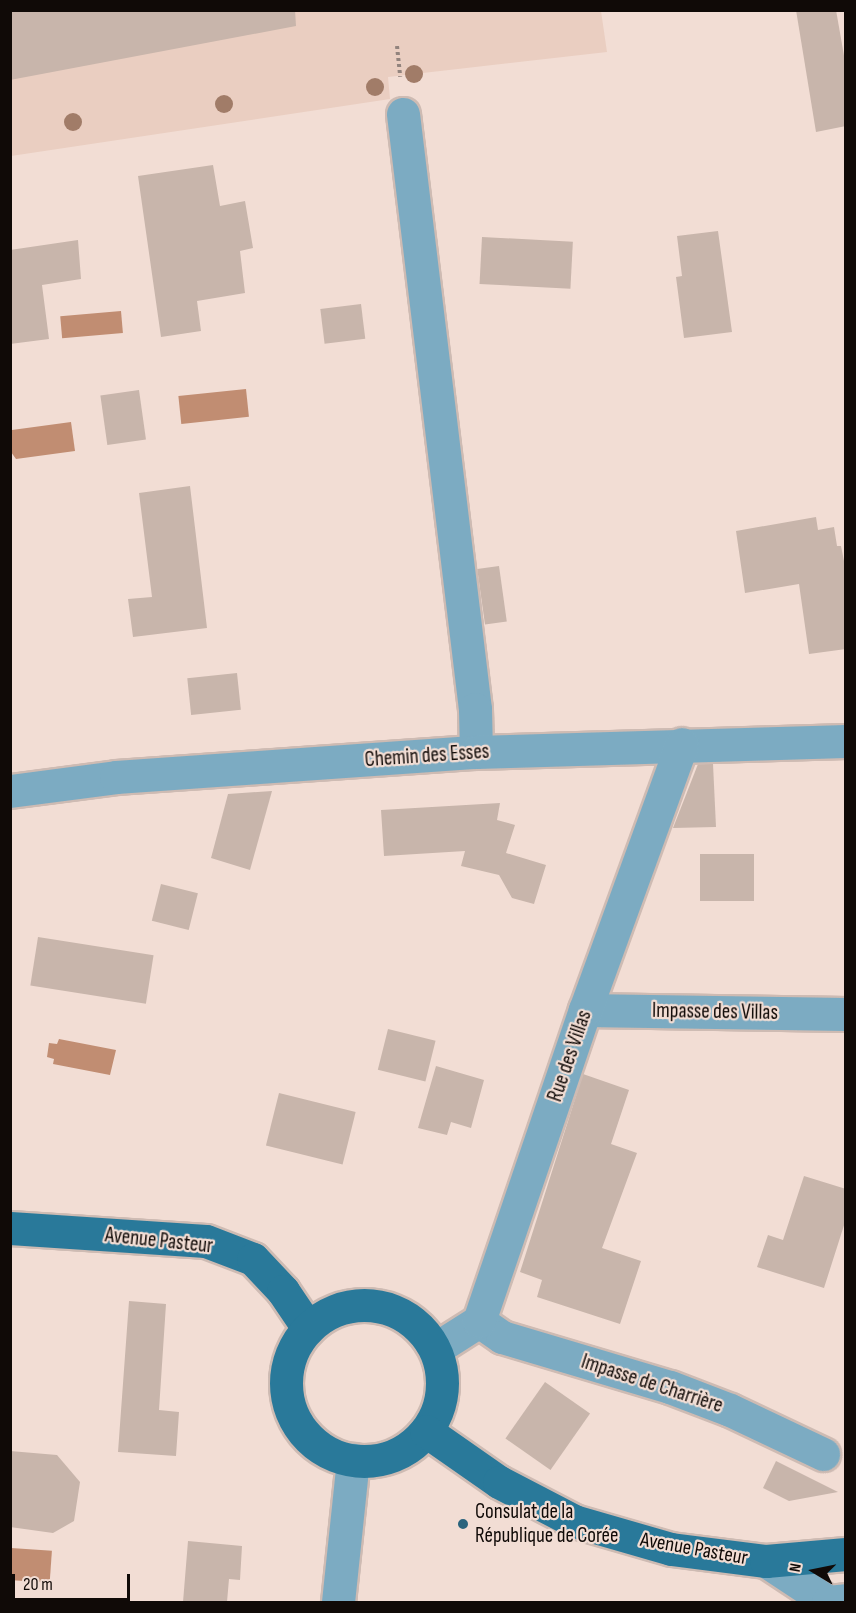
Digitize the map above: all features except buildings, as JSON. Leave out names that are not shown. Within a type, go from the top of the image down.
[{"type":"main road","name":"Avenue Pasteur","points":[[10,1228],[206,1241],[254,1259],[283,1292],[308,1328]]},
{"type":"main road","points":[[368,1304],[394,1311],[419,1327],[435,1349],[442,1378],[439,1405],[426,1431],[406,1450],[385,1459],[353,1460],[335,1456],[312,1442],[300,1429],[288,1404],[285,1382],[290,1356],[308,1328],[331,1312],[368,1304]]},
{"type":"main road","name":"Avenue Pasteur","points":[[426,1431],[499,1482],[574,1521],[671,1549],[766,1561],[846,1554]]},
{"type":"street","points":[[403,114],[474,697],[476,752]]},
{"type":"street","name":"Chemin des Esses","points":[[10,791],[116,777],[476,752],[682,744],[846,741]]},
{"type":"street","name":"Rue des Villas","points":[[479,1321],[585,1010],[682,744]]},
{"type":"street","name":"Impasse des Villas","points":[[585,1010],[846,1014]]},
{"type":"street","points":[[435,1349],[479,1321]]},
{"type":"street","name":"Impasse de Charrière","points":[[479,1321],[501,1336],[670,1387],[730,1410],[823,1454]]},
{"type":"street","points":[[338,1602],[353,1460]]},
{"type":"street","points":[[766,1561],[828,1602],[846,1600]]},
{"type":"shaded area","points":[[10,11],[601,11],[607,52],[388,77],[390,99],[11,156]]},
{"type":"shaded area","points":[[121,311],[123,333],[62,338],[60,316]]},
{"type":"shaded area","points":[[246,389],[249,417],[181,424],[178,396]]},
{"type":"shaded area","points":[[71,422],[75,451],[16,459],[11,452],[12,430]]},
{"type":"shaded area","points":[[59,1039],[116,1050],[110,1075],[53,1064],[54,1059],[47,1057],[49,1043],[57,1044]]},
{"type":"shaded area","points":[[11,1548],[52,1551],[50,1583],[10,1580]]},
{"type":"place","name":"Consulat de la République de Corée","points":[[463,1524]]}]
